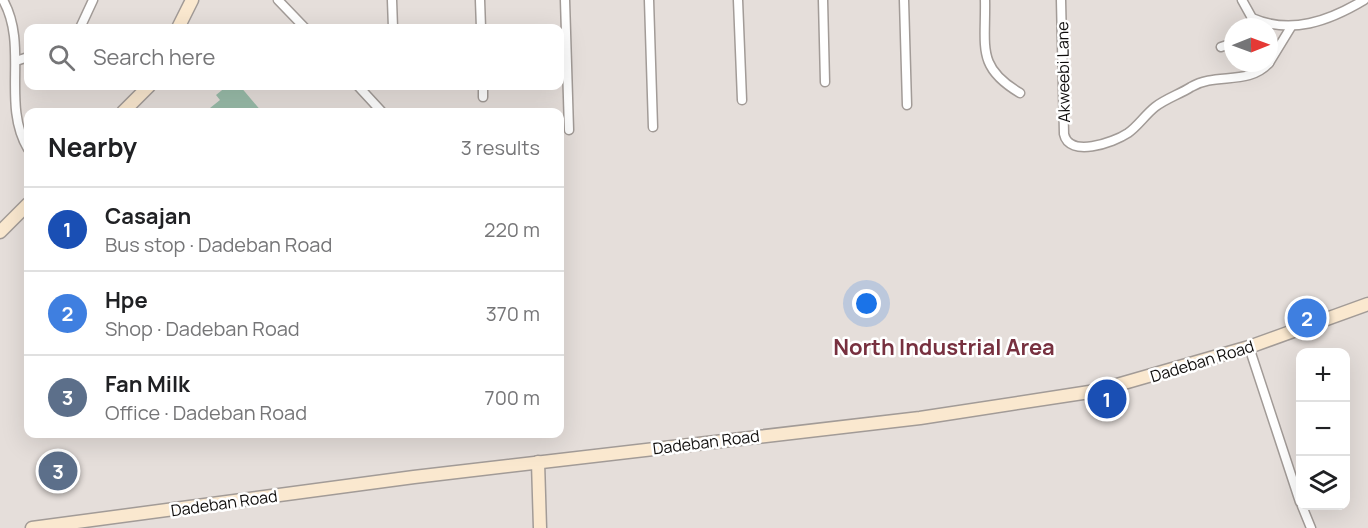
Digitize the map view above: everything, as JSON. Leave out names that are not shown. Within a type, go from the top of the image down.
[{"type":"street","points":[[3,0],[13,30],[16,61],[16,113],[18,127],[24,140]]},
{"type":"street","points":[[82,24],[93,0]]},
{"type":"street","points":[[180,24],[192,0]]},
{"type":"street","points":[[278,0],[301,24]]},
{"type":"street","points":[[392,0],[393,24]]},
{"type":"street","points":[[480,0],[481,24]]},
{"type":"street","points":[[565,0],[569,130]]},
{"type":"street","points":[[649,0],[653,127]]},
{"type":"street","points":[[738,0],[742,100]]},
{"type":"street","points":[[823,0],[825,82]]},
{"type":"street","points":[[904,0],[907,105]]},
{"type":"street","points":[[985,0],[988,66],[1002,82],[1020,93]]},
{"type":"street","name":"Akweebi Lane","points":[[1061,0],[1064,134],[1066,143],[1077,147],[1121,137],[1157,105],[1192,87],[1212,79],[1252,75],[1260,72]]},
{"type":"street","points":[[1242,0],[1252,18]]},
{"type":"street","points":[[1278,25],[1291,27],[1327,19],[1364,0]]},
{"type":"street","points":[[1278,48],[1291,27]]},
{"type":"street","points":[[16,61],[24,58]]},
{"type":"street","points":[[127,108],[145,90]]},
{"type":"street","points":[[362,90],[378,108]]},
{"type":"street","points":[[483,90],[483,97]]},
{"type":"street","points":[[0,232],[24,208]]},
{"type":"street","name":"Dadeban Road","points":[[32,528],[538,462],[920,417],[1096,391],[1250,347],[1368,304]]},
{"type":"street","points":[[1250,347],[1296,489]]},
{"type":"street","points":[[538,462],[540,528]]},
{"type":"street","points":[[1304,510],[1311,528]]},
{"type":"green space","points":[[222,90],[243,90],[259,108],[210,108],[220,100],[216,95]]},
{"type":"place","name":"Hpe","points":[[1307,318]]},
{"type":"place","name":"Casajan","points":[[1107,399]]},
{"type":"place","name":"Fan Milk","points":[[58,471]]},
{"type":"district","name":"North Industrial Area","points":[[944,347]]}]
